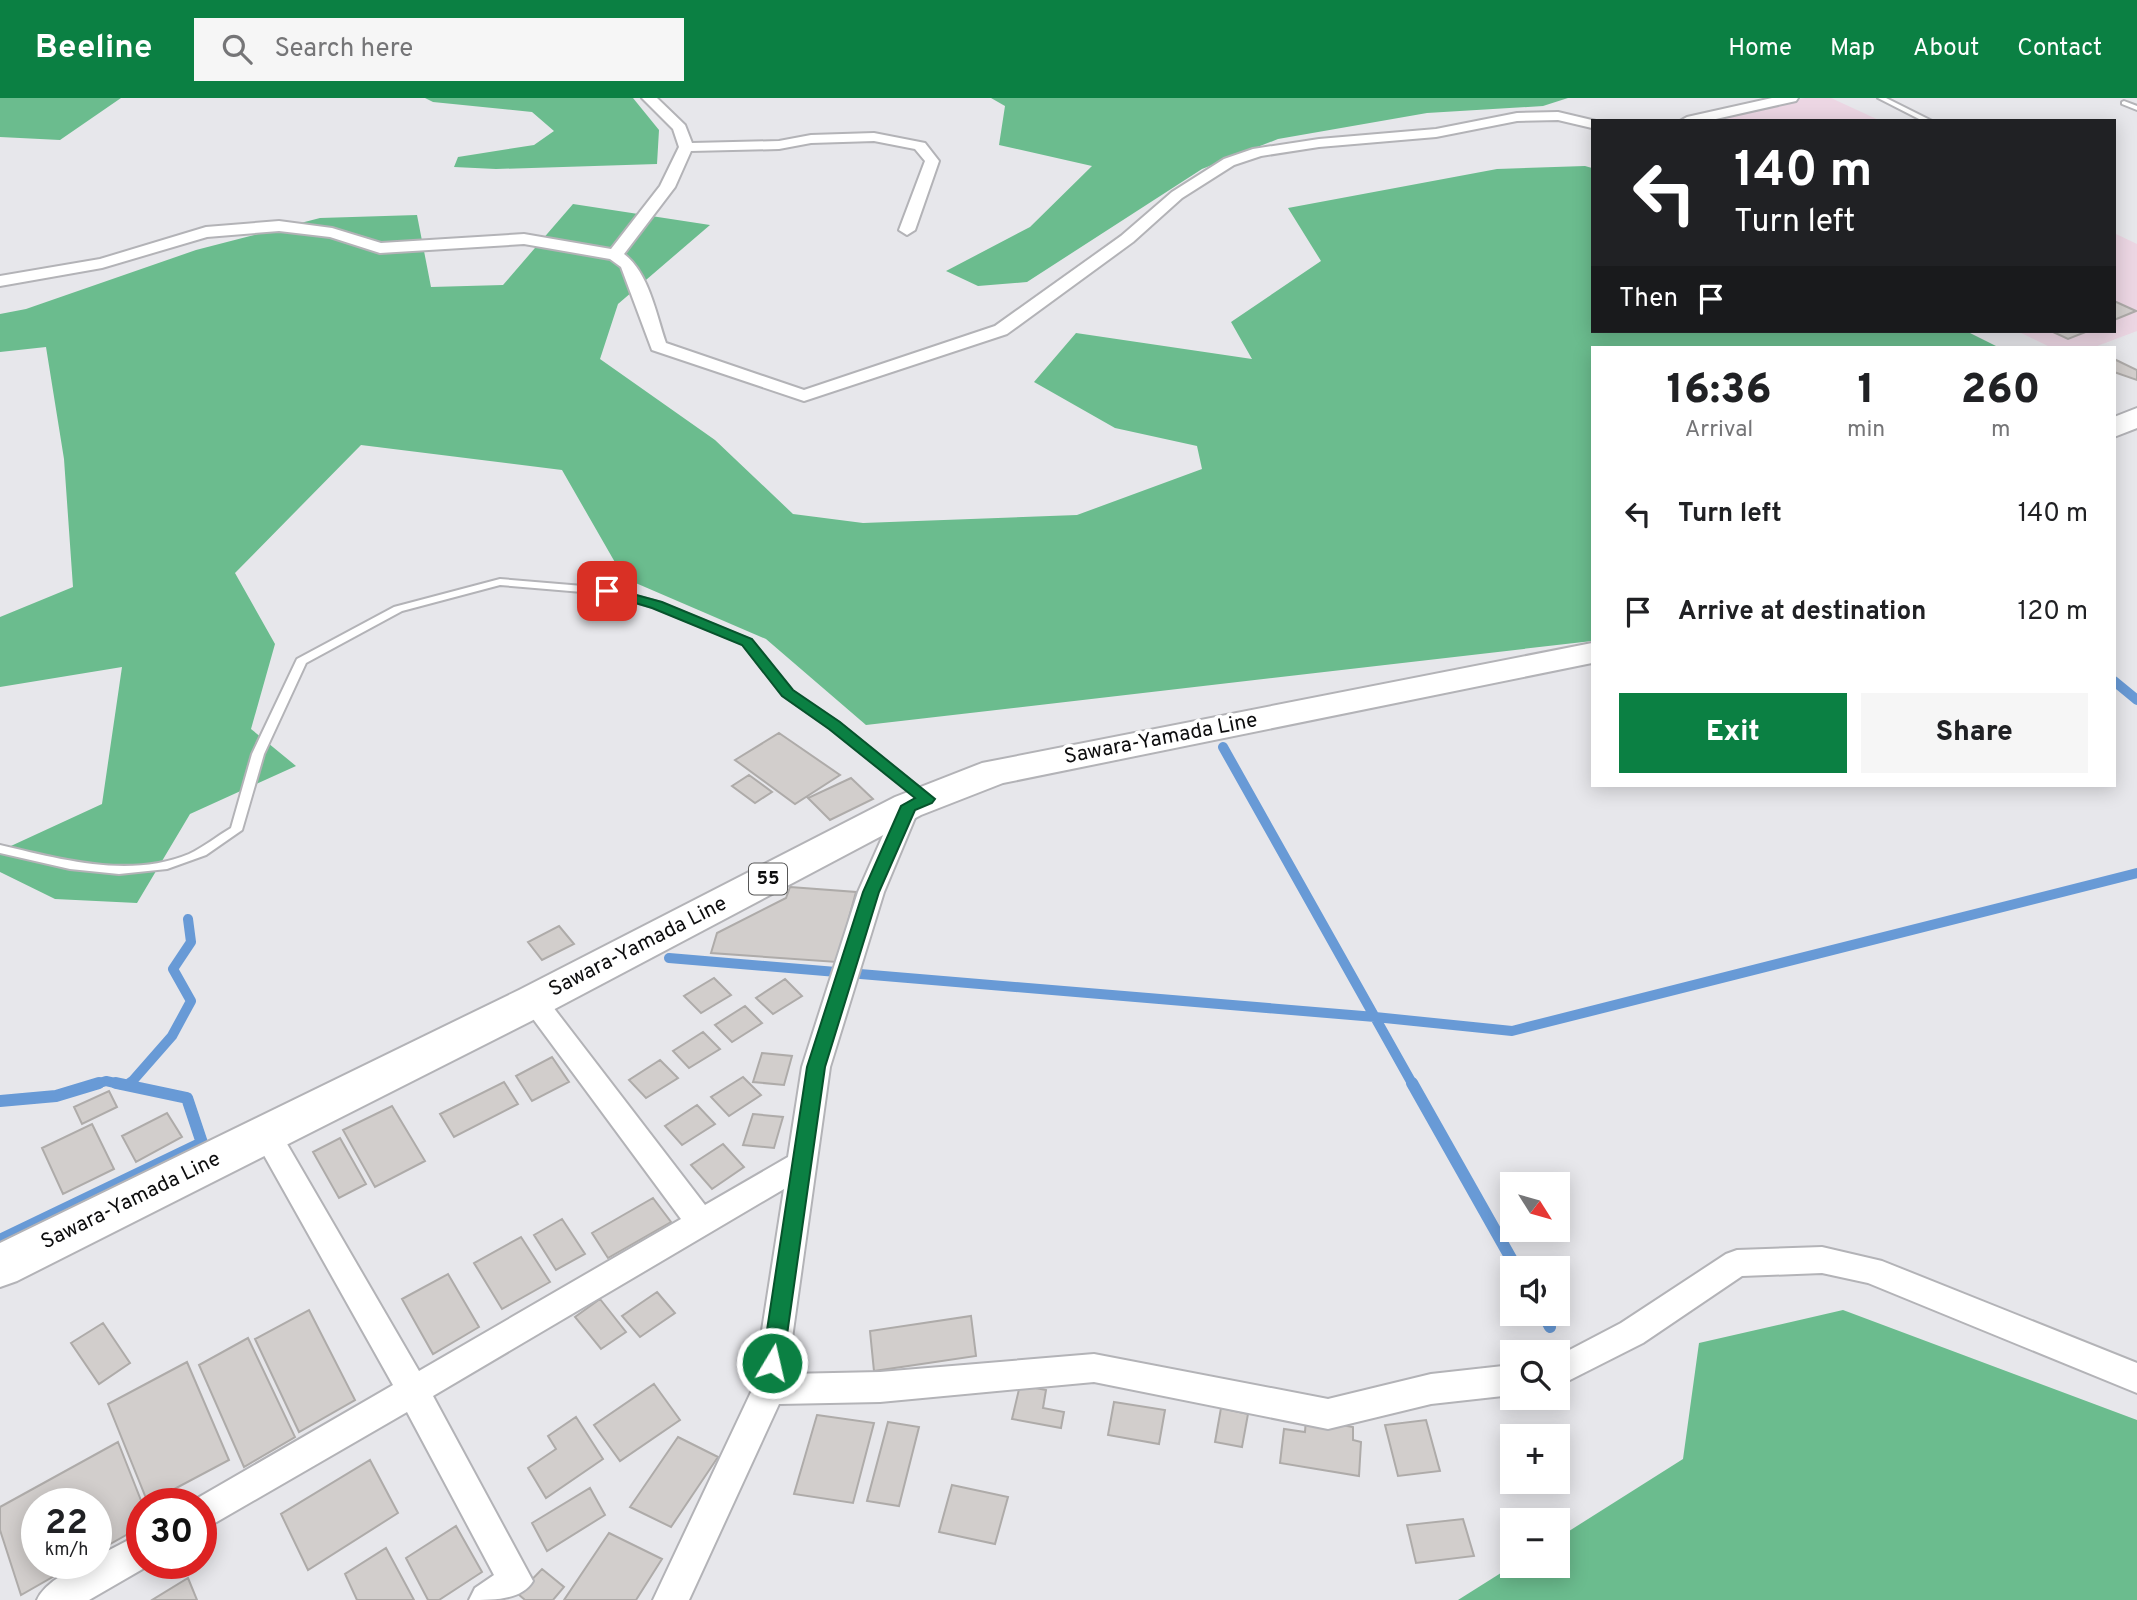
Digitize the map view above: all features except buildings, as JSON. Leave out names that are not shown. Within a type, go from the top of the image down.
[{"type":"main road","points":[[2116,427],[2137,417]]},
{"type":"main road","name":"Sawara-Yamada Line","points":[[0,1266],[534,1001],[918,803],[995,772],[1591,653]]},
{"type":"street","points":[[615,255],[667,187],[686,147],[680,128],[649,98]]},
{"type":"street","points":[[1696,119],[1791,98]]},
{"type":"street","points":[[0,281],[102,263],[206,232],[279,226],[332,233],[380,248],[524,239],[615,255],[628,265],[641,293],[658,346],[804,396],[1001,330],[1127,239],[1177,195],[1229,162],[1270,150],[1319,143],[1418,136],[1517,117],[1558,116],[1591,124]]},
{"type":"street","points":[[686,147],[779,145],[811,139],[874,137],[920,146],[932,161],[907,230]]},
{"type":"street","points":[[671,1600],[768,1388],[816,1067],[871,892],[918,803]]},
{"type":"street","points":[[534,1001],[701,1223]]},
{"type":"street","points":[[267,1133],[414,1392],[516,1581],[487,1600]]},
{"type":"street","points":[[217,1506],[803,1163]]},
{"type":"street","points":[[1570,1366],[1633,1334],[1737,1263],[1822,1260],[1871,1270],[2137,1378]]},
{"type":"street","points":[[768,1388],[880,1387],[1094,1368],[1328,1414],[1431,1389],[1500,1381]]},
{"type":"street","points":[[55,1600],[126,1559]]},
{"type":"lane","points":[[1881,98],[1925,119]]},
{"type":"lane","points":[[2124,103],[2137,108]]},
{"type":"lane","points":[[0,849],[81,868],[145,868],[191,858],[236,830],[258,754],[301,661],[398,609],[500,582],[607,591],[657,605],[747,642],[788,693],[835,726],[918,803]]},
{"type":"shaded area","points":[[1805,98],[1831,98],[1877,119],[1708,119]]},
{"type":"shaded area","points":[[2116,234],[2137,244],[2137,331],[2097,346],[2048,346],[2021,333],[2116,333]]},
{"type":"green space","points":[[0,98],[121,98],[60,140],[0,137]]},
{"type":"green space","points":[[425,98],[633,98],[659,130],[657,164],[496,169],[454,167],[458,157],[534,145],[554,131],[532,112],[433,102]]},
{"type":"green space","points":[[991,98],[1568,98],[1543,106],[1427,113],[1278,139],[1202,169],[1027,282],[978,286],[946,271],[1030,227],[1092,166],[999,145],[1005,106]]},
{"type":"green space","points":[[1591,168],[1591,333],[1970,333],[1996,346],[1591,346],[1591,641],[866,725],[766,639],[624,578],[562,470],[361,445],[235,573],[275,644],[251,729],[296,766],[190,814],[137,903],[55,899],[0,872],[0,851],[102,804],[122,667],[0,687],[0,617],[73,587],[64,459],[46,347],[0,352],[0,314],[26,309],[196,250],[320,218],[417,215],[431,287],[503,285],[573,204],[710,225],[618,304],[600,359],[715,440],[793,514],[863,523],[1077,515],[1202,469],[1197,446],[1115,428],[1034,382],[1076,333],[1252,359],[1231,322],[1321,261],[1288,208],[1497,169]]},
{"type":"green space","points":[[1843,1310],[2137,1420],[2137,1600],[1458,1600],[1500,1574],[1500,1578],[1570,1578],[1570,1530],[1683,1459],[1699,1343]]},
{"type":"waterway","points":[[2116,683],[2137,700]]},
{"type":"waterway","points":[[1223,747],[1375,1017]]},
{"type":"waterway","points":[[1375,1017],[1512,1031],[2137,873]]},
{"type":"waterway","points":[[131,1083],[129,1085],[172,1036],[191,1001],[173,969],[191,942],[188,919]]},
{"type":"waterway","points":[[669,958],[1375,1017]]},
{"type":"waterway","points":[[1375,1017],[1413,1085]]},
{"type":"waterway","points":[[93,1085],[106,1081],[124,1085]]},
{"type":"waterway","points":[[0,1101],[56,1096],[99,1083]]},
{"type":"waterway","points":[[0,1240],[202,1143],[187,1098],[116,1083]]},
{"type":"waterway","points":[[1412,1083],[1510,1256]]},
{"type":"route","points":[[607,591],[657,605],[747,642],[788,693],[835,726],[927,799],[908,806],[871,892],[816,1067],[772,1363]]}]
